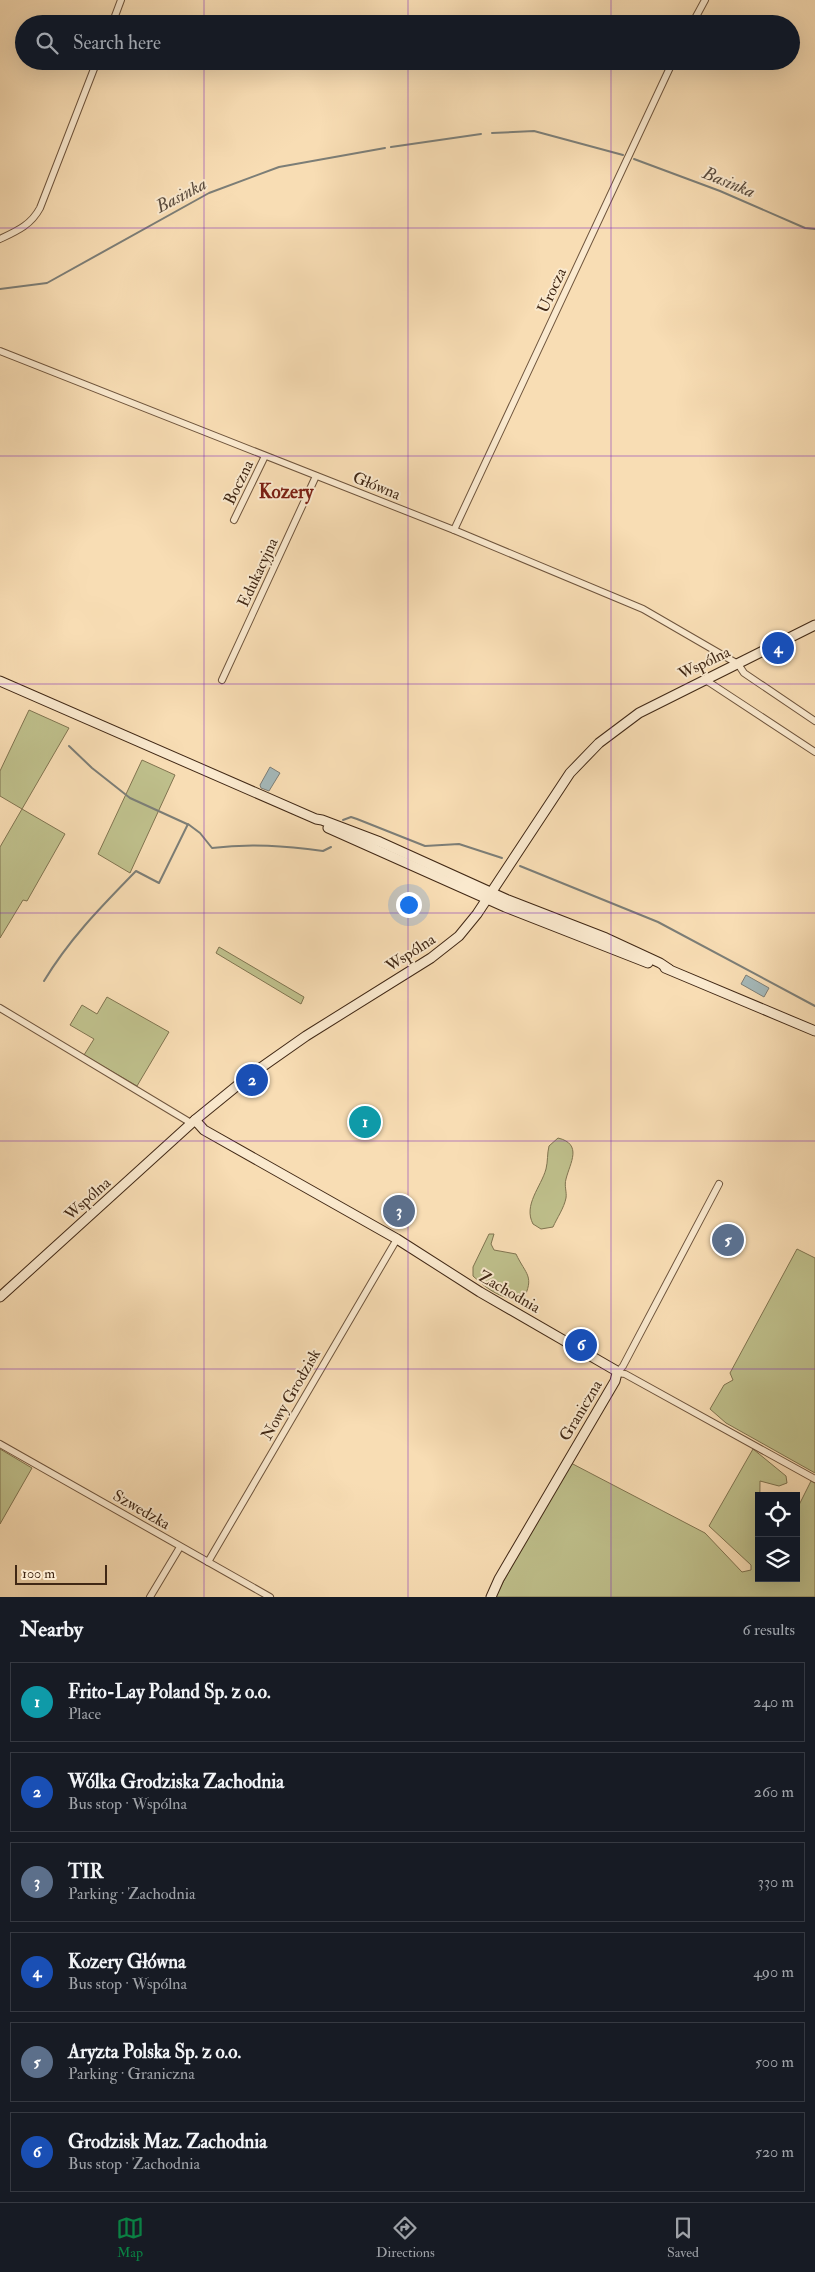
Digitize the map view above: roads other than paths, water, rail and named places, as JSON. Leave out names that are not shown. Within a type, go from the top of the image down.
[{"type":"street","points":[[115,15],[121,0]]},
{"type":"street","points":[[697,15],[705,0]]},
{"type":"street","points":[[0,239],[22,228],[34,218],[94,70]]},
{"type":"street","name":"Urocza","points":[[454,530],[669,70]]},
{"type":"street","name":"Główna","points":[[0,350],[454,530],[643,609],[736,663],[744,673],[815,722]]},
{"type":"street","name":"Boczna","points":[[234,520],[265,456]]},
{"type":"street","name":"Edukacyjna","points":[[222,680],[316,476]]},
{"type":"street","name":"Wspólna","points":[[0,1297],[193,1121],[249,1076],[282,1052],[449,944],[465,930],[559,790],[585,757],[619,726],[632,717],[704,679],[815,625]]},
{"type":"street","points":[[704,679],[815,752]]},
{"type":"street","points":[[0,681],[316,820],[320,824],[376,850],[489,895],[598,945],[669,969],[815,1030]]},
{"type":"street","points":[[0,1008],[193,1121]]},
{"type":"street","name":"Zachodnia","points":[[193,1121],[204,1130],[397,1239],[480,1292],[612,1367],[617,1373],[625,1374],[815,1479]]},
{"type":"street","name":"Graniczna","points":[[491,1597],[503,1571],[615,1381],[617,1373],[628,1357],[719,1184]]},
{"type":"street","name":"Nowy Grodzisk","points":[[208,1562],[397,1239]]},
{"type":"street","name":"Szwedzka","points":[[0,1444],[270,1597]]},
{"type":"street","points":[[150,1597],[180,1547]]},
{"type":"waterway","name":"Basinka","points":[[492,133],[534,131],[623,155]]},
{"type":"waterway","name":"Basinka","points":[[391,147],[481,134]]},
{"type":"waterway","name":"Basinka","points":[[0,289],[47,283],[209,193],[279,167],[385,148]]},
{"type":"waterway","name":"Basinka","points":[[634,159],[720,191],[805,228],[815,229]]},
{"type":"waterway","points":[[69,746],[92,768],[130,798],[187,824]]},
{"type":"waterway","points":[[343,820],[351,817],[425,846],[459,844],[502,858]]},
{"type":"waterway","points":[[44,981],[75,937],[136,871],[159,883],[188,824],[200,833],[212,848],[268,846],[323,851],[331,847]]},
{"type":"waterway","points":[[520,866],[658,922],[815,1006]]},
{"type":"place","name":"Kozery Główna","points":[[778,648]]},
{"type":"place","name":"Wólka Grodziska Zachodnia","points":[[252,1080]]},
{"type":"place","name":"Frito-Lay Poland Sp. z o.o.","points":[[365,1122]]},
{"type":"place","name":"TIR","points":[[399,1211]]},
{"type":"place","name":"Aryzta Polska Sp. z o.o.","points":[[728,1240]]},
{"type":"place","name":"Grodzisk Maz. Zachodnia","points":[[581,1345]]},
{"type":"district","name":"Kozery","points":[[286,491]]}]
